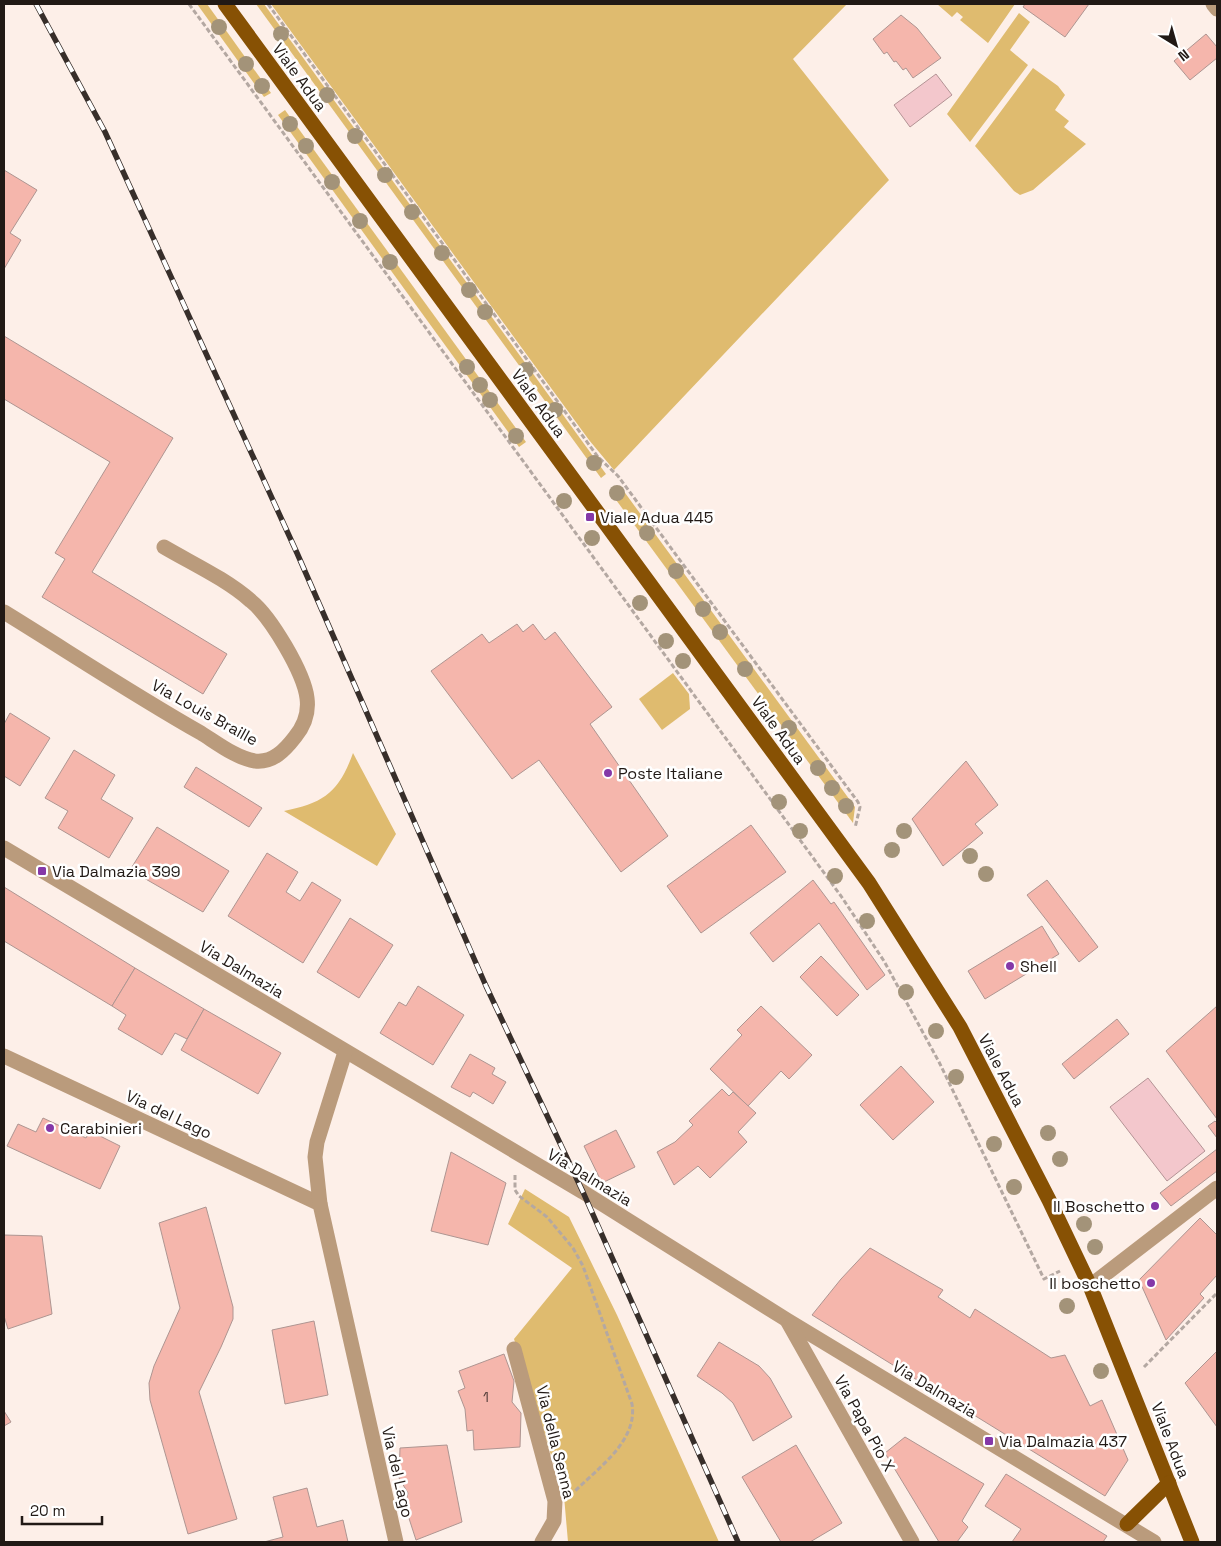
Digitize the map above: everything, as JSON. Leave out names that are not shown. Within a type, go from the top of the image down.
[{"type":"main road","name":"Viale Adua","points":[[225,4],[885,907],[960,1027],[1079,1261],[1130,1381],[1192,1542]]},
{"type":"main road","points":[[1127,1524],[1169,1483]]},
{"type":"street","points":[[1214,4],[1217,8]]},
{"type":"street","name":"Via Louis Braille","points":[[4,612],[240,756],[262,761],[272,758],[289,745],[299,733],[307,715],[305,689],[281,638],[270,620],[250,600],[164,547]]},
{"type":"street","name":"Via Dalmazia","points":[[4,848],[583,1192],[788,1320],[1154,1542]]},
{"type":"street","name":"Via del Lago","points":[[345,1052],[317,1142],[315,1157],[320,1204],[396,1542]]},
{"type":"street","name":"Via del Lago","points":[[4,1056],[320,1204]]},
{"type":"street","points":[[1090,1286],[1217,1188]]},
{"type":"street","name":"Via Papa Pio X","points":[[788,1320],[912,1542]]},
{"type":"street","name":"Via della Senna","points":[[514,1349],[553,1489],[556,1511],[550,1529],[542,1542]]},
{"type":"path","points":[[188,4],[574,529],[841,896],[874,945],[939,1062],[1044,1279],[1079,1261]]},
{"type":"path","points":[[268,4],[598,457],[618,476],[858,802],[860,807],[854,831]]},
{"type":"path","points":[[520,1155],[514,1179],[515,1190],[519,1196],[547,1217],[579,1257],[634,1411],[632,1428],[627,1437],[556,1511]]},
{"type":"path","points":[[1130,1381],[1217,1293]]},
{"type":"shaded area","points":[[197,4],[207,4],[271,93],[264,97]]},
{"type":"shaded area","points":[[256,4],[264,4],[606,474],[601,478]]},
{"type":"shaded area","points":[[271,4],[847,4],[793,59],[889,180],[614,470],[589,440]]},
{"type":"shaded area","points":[[937,4],[1015,4],[988,43],[960,20],[963,17],[957,12],[952,17]]},
{"type":"shaded area","points":[[1019,13],[1030,22],[1010,50],[1028,65],[970,142],[947,114]]},
{"type":"shaded area","points":[[1033,68],[1058,86],[1065,95],[1055,110],[1069,121],[1064,127],[1086,144],[1033,190],[1020,195],[1014,191],[975,146]]},
{"type":"shaded area","points":[[936,74],[952,95],[910,127],[894,105]]},
{"type":"shaded area","points":[[285,110],[526,442],[519,447],[278,115]]},
{"type":"shaded area","points":[[620,486],[855,807],[853,823],[611,493]]},
{"type":"shaded area","points":[[673,673],[689,694],[690,709],[662,730],[639,699]]},
{"type":"shaded area","points":[[353,753],[396,834],[377,866],[284,811],[310,804],[328,794],[342,777]]},
{"type":"shaded area","points":[[1148,1078],[1205,1151],[1167,1181],[1110,1107]]},
{"type":"shaded area","points":[[525,1189],[569,1217],[617,1315],[719,1542],[568,1542],[564,1496],[514,1339],[572,1268],[508,1224]]},
{"type":"building","points":[[1025,4],[1089,4],[1065,37],[1023,7]]},
{"type":"building","points":[[901,15],[917,28],[941,58],[913,78],[906,68],[903,70],[896,61],[894,62],[887,52],[884,54],[873,39]]},
{"type":"building","points":[[1206,34],[1217,47],[1217,58],[1190,80],[1174,61]]},
{"type":"building","points":[[4,170],[37,190],[10,233],[21,240],[4,269]]},
{"type":"building","points":[[4,336],[173,438],[92,572],[227,654],[203,694],[42,597],[65,559],[55,553],[110,462],[4,399]]},
{"type":"building","points":[[517,624],[523,632],[533,624],[545,640],[555,632],[612,707],[590,724],[668,836],[621,872],[539,760],[512,779],[431,671],[482,634],[489,643]]},
{"type":"building","points":[[10,713],[50,738],[20,786],[4,776],[4,724]]},
{"type":"building","points":[[74,750],[115,775],[101,799],[133,818],[109,858],[58,828],[68,811],[45,798]]},
{"type":"building","points":[[966,761],[998,805],[975,824],[983,833],[943,866],[912,819]]},
{"type":"building","points":[[196,767],[262,808],[249,827],[184,787]]},
{"type":"building","points":[[751,825],[786,872],[701,933],[667,886]]},
{"type":"building","points":[[157,827],[229,871],[203,912],[130,870]]},
{"type":"building","points":[[267,853],[298,872],[286,892],[300,901],[312,882],[341,900],[303,963],[228,916]]},
{"type":"building","points":[[813,880],[831,904],[834,902],[885,975],[867,990],[819,923],[773,962],[750,933]]},
{"type":"building","points":[[1047,880],[1098,947],[1079,962],[1027,895]]},
{"type":"building","points":[[4,887],[135,968],[112,1006],[4,941]]},
{"type":"building","points":[[350,918],[393,945],[359,998],[317,972]]},
{"type":"building","points":[[1042,926],[1059,954],[985,999],[968,971]]},
{"type":"building","points":[[821,956],[859,995],[837,1016],[800,977]]},
{"type":"building","points":[[135,968],[204,1009],[187,1039],[175,1033],[162,1055],[118,1029],[126,1015],[112,1006]]},
{"type":"building","points":[[418,986],[464,1015],[433,1065],[380,1033],[399,1002],[406,1006]]},
{"type":"building","points":[[761,1006],[812,1055],[789,1079],[781,1071],[748,1106],[710,1069],[742,1035],[737,1030]]},
{"type":"building","points":[[1217,1006],[1217,1119],[1166,1051]]},
{"type":"building","points":[[204,1009],[281,1053],[258,1094],[181,1050]]},
{"type":"building","points":[[1117,1019],[1129,1034],[1074,1079],[1062,1064]]},
{"type":"building","points":[[470,1054],[495,1068],[492,1074],[506,1082],[493,1104],[473,1092],[470,1097],[451,1087]]},
{"type":"building","points":[[901,1066],[934,1102],[893,1140],[860,1105]]},
{"type":"building","points":[[722,1089],[729,1096],[733,1092],[756,1113],[738,1132],[747,1142],[710,1178],[698,1166],[674,1185],[657,1152],[675,1142],[693,1125],[689,1121]]},
{"type":"building","points":[[43,1118],[86,1138],[90,1131],[120,1146],[100,1189],[7,1146],[18,1124],[36,1132]]},
{"type":"building","points":[[1215,1121],[1217,1123],[1217,1138],[1208,1126]]},
{"type":"building","points":[[616,1130],[635,1167],[602,1183],[584,1146]]},
{"type":"building","points":[[1217,1149],[1217,1171],[1171,1206],[1160,1193]]},
{"type":"building","points":[[451,1152],[506,1183],[488,1245],[431,1231]]},
{"type":"building","points":[[206,1207],[233,1307],[233,1319],[199,1392],[237,1519],[188,1534],[150,1400],[149,1383],[154,1366],[180,1308],[159,1223]]},
{"type":"building","points":[[1200,1218],[1217,1235],[1217,1275],[1200,1294],[1204,1298],[1166,1340],[1139,1280]]},
{"type":"building","points":[[4,1235],[42,1236],[52,1314],[8,1329],[4,1316]]},
{"type":"building","points":[[870,1248],[943,1290],[938,1297],[970,1318],[975,1309],[1051,1358],[1065,1355],[1090,1406],[1102,1400],[1128,1460],[1105,1496],[812,1315],[841,1279]]},
{"type":"building","points":[[314,1321],[328,1395],[285,1404],[272,1330]]},
{"type":"building","points":[[719,1342],[759,1366],[770,1378],[792,1417],[753,1441],[733,1403],[697,1376]]},
{"type":"building","points":[[1217,1351],[1217,1427],[1185,1383]]},
{"type":"building","points":[[504,1354],[514,1381],[512,1402],[521,1413],[520,1447],[474,1450],[473,1430],[467,1431],[465,1409],[458,1391],[465,1388],[459,1371]]},
{"type":"building","points":[[4,1411],[11,1422],[4,1426]]},
{"type":"building","points":[[905,1437],[984,1484],[962,1521],[968,1527],[957,1542],[939,1542],[885,1453]]},
{"type":"building","points":[[447,1445],[462,1522],[416,1540],[405,1506],[408,1493],[399,1478],[400,1448]]},
{"type":"building","points":[[796,1445],[842,1523],[810,1542],[781,1542],[742,1477]]},
{"type":"building","points":[[1006,1474],[1107,1536],[1103,1542],[1012,1542],[1021,1529],[985,1506]]},
{"type":"building","points":[[307,1488],[317,1527],[343,1520],[348,1542],[264,1542],[283,1537],[273,1497]]},
{"type":"railway","points":[[36,4],[105,132],[297,553],[486,986],[583,1192],[738,1542]]},
{"type":"place","name":"Viale Adua 445","points":[[590,517]]},
{"type":"place","name":"Poste Italiane","points":[[608,773]]},
{"type":"place","name":"Via Dalmazia 399","points":[[42,871]]},
{"type":"place","name":"Shell","points":[[1010,966]]},
{"type":"place","name":"Carabinieri","points":[[50,1128]]},
{"type":"place","name":"Il Boschetto","points":[[1155,1206]]},
{"type":"place","name":"Il boschetto","points":[[1151,1283]]},
{"type":"place","name":"Via Dalmazia 437","points":[[989,1441]]}]
